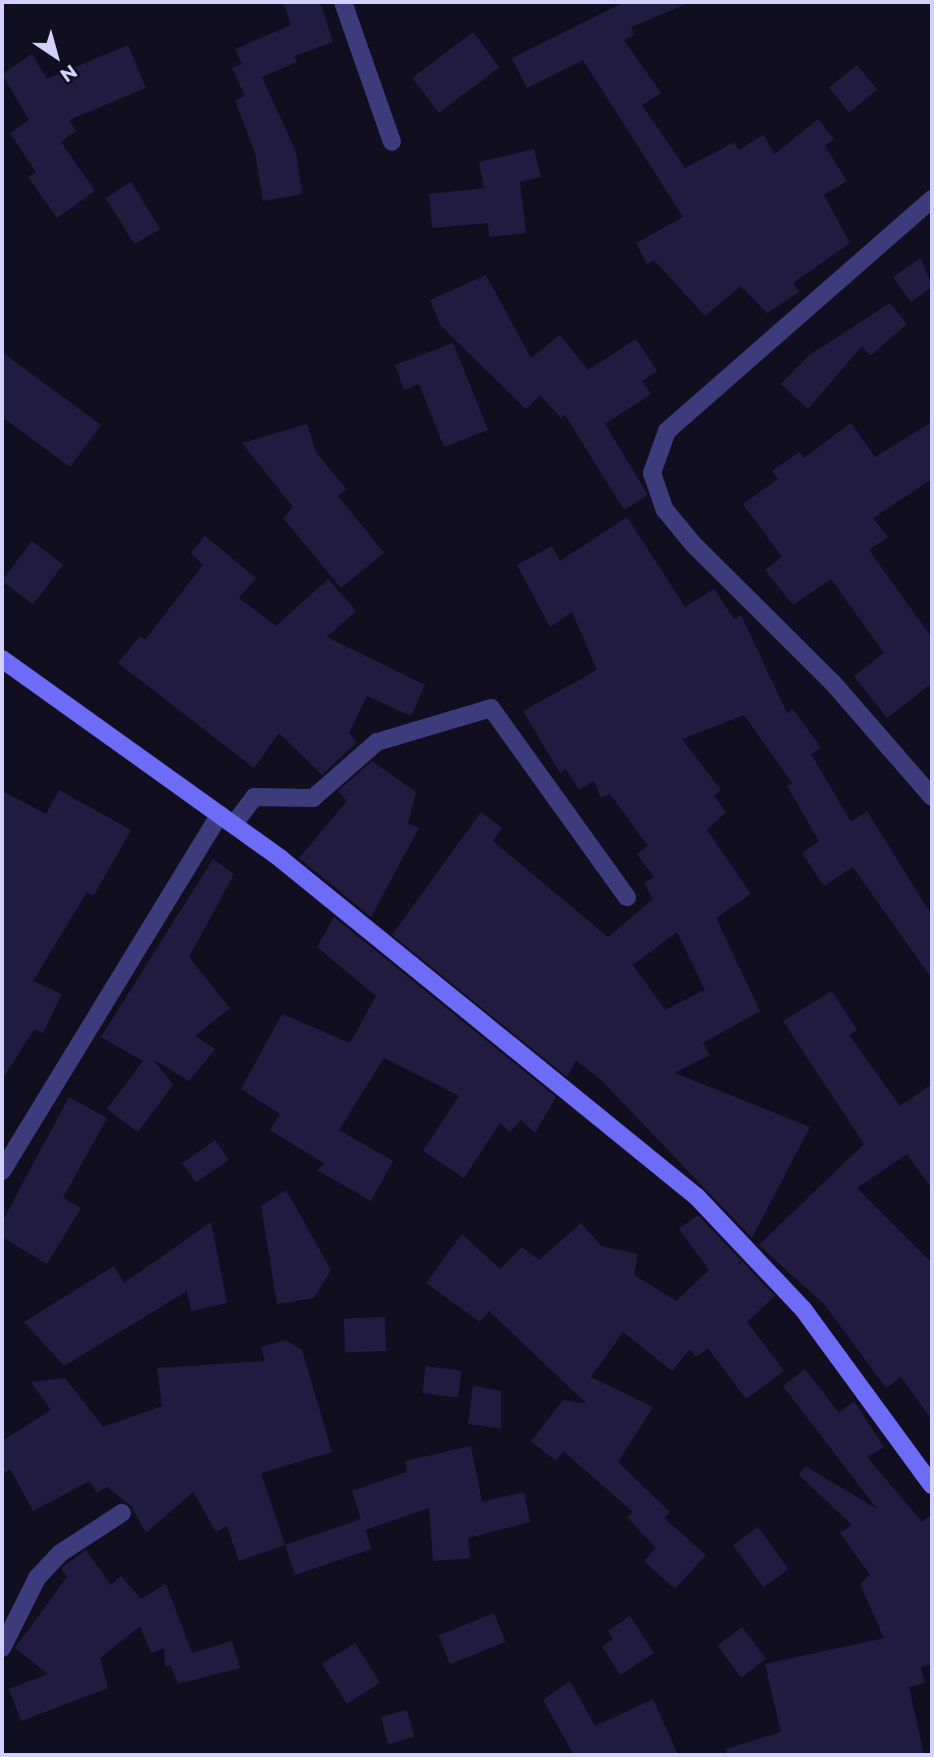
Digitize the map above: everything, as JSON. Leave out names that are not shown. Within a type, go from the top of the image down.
[{"type":"street","points":[[343,2],[392,142]]},
{"type":"street","points":[[932,199],[667,432],[652,473],[665,510],[694,545],[833,683],[932,797]]},
{"type":"street","points":[[2,659],[227,819],[697,1197],[803,1309],[932,1485]]},
{"type":"street","points":[[2,1171],[227,819],[254,797],[313,798],[377,742],[491,708],[627,897]]},
{"type":"street","points":[[2,1647],[37,1578],[59,1554],[122,1513]]},
{"type":"building","points":[[283,2],[320,2],[333,42],[294,56],[297,62],[262,77],[296,152],[302,194],[263,201],[255,153],[235,100],[245,96],[232,68],[242,64],[235,49],[291,25]]},
{"type":"building","points":[[625,2],[691,2],[631,27],[634,35],[624,40],[661,93],[642,105],[685,168],[734,142],[739,150],[763,135],[775,154],[818,119],[834,139],[825,146],[847,181],[824,195],[850,243],[793,283],[799,292],[767,313],[741,286],[705,316],[654,260],[647,264],[636,243],[683,217],[583,60],[527,88],[512,58]]},
{"type":"building","points":[[473,32],[499,67],[439,113],[412,78]]},
{"type":"building","points":[[128,45],[146,88],[69,120],[76,131],[61,142],[95,191],[57,218],[28,177],[36,172],[10,133],[29,120],[2,74],[32,54],[47,79]]},
{"type":"building","points":[[857,65],[877,90],[849,113],[829,88]]},
{"type":"building","points":[[534,149],[541,177],[520,182],[526,233],[489,237],[488,223],[432,228],[429,194],[484,188],[479,162]]},
{"type":"building","points":[[131,182],[160,229],[135,245],[106,198]]},
{"type":"building","points":[[921,258],[932,287],[911,302],[893,277]]},
{"type":"building","points":[[486,275],[531,358],[560,335],[588,370],[636,339],[657,371],[642,381],[651,394],[605,424],[648,495],[624,510],[565,415],[561,418],[540,395],[526,409],[441,326],[430,300]]},
{"type":"building","points":[[890,303],[907,324],[870,356],[862,346],[808,409],[781,384],[808,356]]},
{"type":"building","points":[[453,343],[488,430],[444,447],[419,384],[404,390],[395,365]]},
{"type":"building","points":[[2,352],[101,425],[70,467],[2,417]]},
{"type":"building","points":[[932,422],[932,479],[873,518],[888,537],[869,550],[932,638],[932,683],[887,718],[854,676],[884,653],[831,579],[793,605],[765,570],[782,557],[743,504],[778,479],[772,471],[799,452],[804,458],[851,423],[875,457]]},
{"type":"building","points":[[307,424],[316,452],[346,489],[338,496],[384,553],[341,588],[283,518],[293,507],[242,443]]},
{"type":"building","points":[[627,517],[685,607],[714,589],[734,619],[741,615],[787,713],[793,709],[821,748],[811,754],[851,822],[867,811],[932,916],[932,979],[853,867],[824,886],[802,853],[819,841],[787,786],[792,783],[744,715],[682,739],[721,790],[714,796],[726,812],[707,830],[751,894],[716,918],[760,1011],[703,1043],[710,1055],[675,1073],[810,1127],[752,1238],[602,1081],[576,1060],[567,1077],[392,935],[481,812],[502,828],[493,841],[608,937],[653,899],[644,883],[654,877],[637,854],[648,846],[610,794],[601,798],[594,781],[579,790],[566,769],[560,773],[523,711],[597,670],[572,612],[550,627],[517,565],[552,546],[560,561]],"holes":[[[677,932],[705,990],[665,1010],[633,965]]]},
{"type":"building","points":[[205,536],[256,578],[239,598],[276,626],[328,579],[356,611],[327,637],[425,685],[411,716],[367,696],[349,733],[357,742],[322,775],[279,733],[254,768],[118,663],[140,636],[145,640],[203,565],[191,553]]},
{"type":"building","points":[[32,541],[63,564],[33,604],[2,581]]},
{"type":"building","points":[[372,761],[416,792],[408,824],[419,828],[371,917],[299,858],[347,801],[338,791]]},
{"type":"building","points":[[59,790],[131,830],[94,895],[87,892],[33,981],[62,994],[43,1033],[34,1029],[2,1080],[2,791],[46,814]]},
{"type":"building","points":[[213,859],[234,874],[189,957],[230,1008],[195,1036],[215,1049],[189,1081],[153,1059],[173,1085],[138,1132],[107,1109],[143,1061],[101,1037]]},
{"type":"building","points":[[334,917],[556,1097],[535,1133],[521,1120],[510,1132],[500,1123],[464,1178],[423,1151],[459,1096],[384,1058],[339,1130],[393,1161],[371,1201],[317,1170],[325,1164],[270,1130],[280,1114],[241,1089],[282,1014],[350,1043],[376,996],[317,947]]},
{"type":"building","points":[[832,991],[857,1030],[849,1035],[900,1106],[932,1084],[932,1189],[907,1154],[857,1188],[932,1263],[932,1420],[901,1377],[886,1388],[825,1305],[759,1245],[864,1144],[783,1021]]},
{"type":"building","points":[[69,1097],[107,1118],[63,1198],[81,1208],[47,1264],[2,1237],[2,1222]]},
{"type":"building","points":[[215,1140],[229,1160],[196,1183],[182,1163]]},
{"type":"building","points":[[286,1190],[331,1270],[314,1298],[277,1304],[261,1206]]},
{"type":"building","points":[[698,1215],[741,1260],[737,1266],[742,1261],[775,1296],[747,1322],[784,1371],[746,1399],[708,1348],[696,1357],[690,1349],[672,1371],[623,1332],[591,1377],[653,1407],[618,1462],[670,1512],[664,1518],[706,1555],[675,1589],[644,1561],[656,1548],[627,1517],[633,1512],[563,1451],[556,1461],[531,1441],[563,1400],[587,1404],[489,1311],[480,1322],[426,1283],[462,1234],[500,1269],[522,1247],[539,1260],[581,1223],[601,1246],[638,1254],[634,1275],[676,1301],[709,1270],[679,1229]]},
{"type":"building","points":[[211,1222],[227,1303],[191,1311],[187,1291],[64,1366],[24,1322],[114,1266],[124,1283]]},
{"type":"building","points":[[385,1317],[386,1351],[345,1352],[344,1318]]},
{"type":"building","points":[[286,1340],[302,1350],[332,1452],[261,1473],[285,1545],[239,1561],[227,1526],[216,1532],[193,1492],[146,1533],[131,1506],[107,1487],[97,1493],[90,1481],[33,1511],[10,1469],[2,1475],[2,1441],[51,1410],[31,1382],[65,1378],[103,1427],[162,1406],[157,1368],[265,1361],[261,1347]]},
{"type":"building","points":[[426,1366],[462,1371],[458,1398],[422,1393]]},
{"type":"building","points":[[805,1369],[839,1413],[854,1401],[884,1447],[867,1457],[922,1522],[932,1514],[932,1664],[921,1667],[925,1683],[909,1687],[924,1755],[727,1755],[726,1749],[781,1732],[765,1664],[884,1638],[860,1584],[870,1575],[840,1533],[852,1525],[799,1475],[805,1466],[877,1509],[783,1386]]},
{"type":"building","points":[[473,1386],[501,1391],[501,1429],[468,1424]]},
{"type":"building","points":[[471,1446],[482,1502],[524,1492],[530,1522],[468,1538],[470,1558],[433,1561],[429,1508],[365,1530],[372,1549],[295,1575],[285,1545],[361,1519],[352,1491],[407,1472],[405,1461]]},
{"type":"building","points":[[758,1527],[789,1569],[763,1587],[733,1545]]},
{"type":"building","points":[[86,1550],[111,1585],[121,1576],[141,1599],[166,1584],[192,1653],[232,1641],[240,1668],[178,1684],[170,1665],[165,1667],[164,1648],[151,1653],[140,1626],[100,1658],[108,1688],[21,1721],[9,1689],[48,1674],[15,1648],[67,1577],[61,1568]]},
{"type":"building","points":[[494,1613],[506,1642],[450,1664],[438,1635]]},
{"type":"building","points":[[630,1616],[654,1653],[620,1675],[602,1646],[613,1639],[608,1631]]},
{"type":"building","points":[[742,1627],[766,1659],[741,1678],[717,1646]]},
{"type":"building","points":[[355,1643],[380,1683],[347,1704],[322,1664]]},
{"type":"building","points":[[570,1681],[595,1726],[653,1699],[678,1755],[574,1755],[543,1700]]},
{"type":"building","points":[[407,1710],[414,1737],[388,1744],[381,1717]]}]
